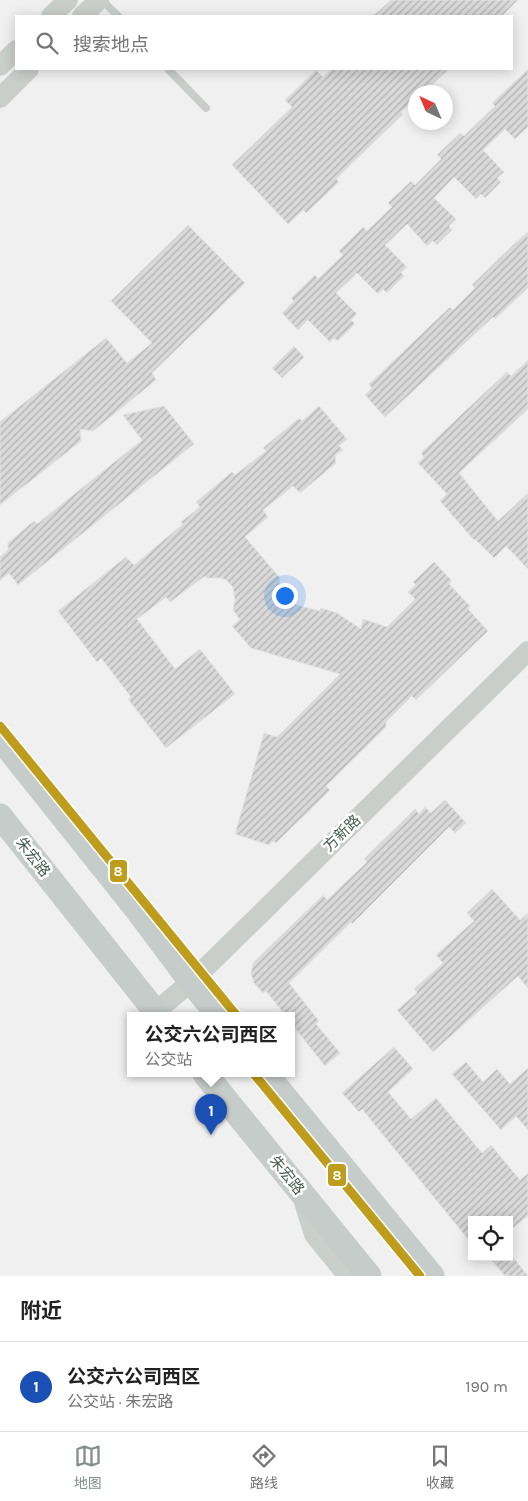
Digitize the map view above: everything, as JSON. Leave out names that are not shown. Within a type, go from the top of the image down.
[{"type":"main road","points":[[0,738],[216,1012]]},
{"type":"main road","name":"朱宏路","points":[[0,816],[155,1012]]},
{"type":"main road","name":"朱宏路","points":[[207,1077],[369,1276]]},
{"type":"main road","points":[[268,1077],[432,1276]]},
{"type":"main road","points":[[303,1196],[315,1234],[349,1276]]},
{"type":"street","points":[[52,15],[68,0]]},
{"type":"street","points":[[83,15],[100,0]]},
{"type":"street","points":[[0,66],[15,51]]},
{"type":"street","points":[[0,98],[28,70]]},
{"type":"street","name":"方新路","points":[[159,1012],[528,652]]},
{"type":"lane","points":[[100,0],[117,15]]},
{"type":"lane","points":[[169,70],[206,108]]},
{"type":"building","points":[[391,0],[518,0],[503,15],[374,15]]},
{"type":"building","points":[[528,69],[528,127],[515,139],[505,129],[483,150],[504,172],[497,178],[501,182],[485,198],[481,194],[476,199],[454,177],[434,198],[456,219],[449,226],[452,230],[437,245],[433,241],[427,246],[407,224],[385,245],[407,267],[401,273],[404,276],[387,293],[383,289],[378,294],[357,273],[336,293],[357,314],[351,320],[355,324],[338,341],[334,338],[330,342],[308,320],[298,330],[282,313],[294,301],[291,298],[315,275],[318,279],[343,255],[339,251],[363,227],[367,231],[392,207],[388,203],[411,181],[415,185],[441,159],[437,155],[460,133],[464,136],[495,106],[492,103]]},
{"type":"building","points":[[316,70],[323,77],[331,70],[448,70],[432,85],[408,85],[408,105],[401,112],[403,114],[336,179],[339,182],[306,213],[303,210],[288,224],[232,165],[292,107],[285,100]]},
{"type":"building","points":[[188,225],[245,283],[152,373],[156,380],[93,431],[80,429],[81,441],[0,505],[0,422],[106,338],[127,363],[152,343],[111,301]]},
{"type":"building","points":[[528,232],[528,288],[495,319],[493,317],[385,417],[365,395],[372,388],[369,384],[450,307],[453,310],[475,288],[472,285]]},
{"type":"building","points":[[294,346],[304,357],[282,378],[272,368]]},
{"type":"building","points":[[528,360],[528,409],[459,473],[498,521],[528,493],[528,569],[506,546],[494,558],[474,540],[440,501],[447,494],[418,463],[424,457],[421,453],[462,414],[507,372],[511,376]]},
{"type":"building","points":[[164,406],[194,444],[18,585],[9,573],[0,581],[0,557],[8,550],[8,543],[34,521],[37,524],[142,440],[123,415]]},
{"type":"building","points":[[319,406],[347,439],[339,446],[343,450],[335,455],[336,463],[300,493],[293,486],[263,510],[268,517],[245,537],[280,578],[278,597],[300,606],[320,611],[321,608],[337,613],[361,629],[363,619],[387,627],[415,599],[408,592],[416,585],[413,582],[434,562],[452,581],[449,584],[470,606],[468,609],[488,631],[416,700],[412,696],[386,722],[386,727],[326,786],[330,790],[276,843],[273,841],[269,845],[235,834],[264,733],[277,737],[340,674],[251,648],[232,626],[240,620],[233,610],[235,600],[233,587],[221,578],[206,578],[205,576],[170,602],[166,597],[137,619],[175,669],[200,649],[235,694],[166,748],[128,699],[131,697],[101,658],[97,662],[58,611],[126,557],[134,565],[183,524],[181,522],[200,507],[196,502],[232,472],[235,475],[266,451],[263,448],[299,418],[302,421]]},
{"type":"building","points":[[445,800],[466,823],[455,833],[449,827],[352,924],[351,922],[289,983],[319,1021],[316,1024],[340,1053],[325,1066],[295,1028],[295,1012],[283,1012],[266,991],[263,993],[254,983],[251,974],[253,963],[323,895],[327,900],[367,862],[364,859],[415,809],[419,814],[425,807],[431,813]]},
{"type":"building","points":[[492,889],[520,920],[528,913],[528,988],[518,976],[433,1052],[397,1010],[417,993],[414,989],[443,963],[436,955],[474,921],[467,913]]},
{"type":"building","points":[[394,1047],[413,1069],[388,1092],[411,1119],[436,1098],[482,1153],[491,1145],[520,1180],[528,1173],[528,1216],[513,1228],[513,1216],[468,1216],[468,1239],[362,1109],[359,1112],[342,1093]]},
{"type":"building","points":[[466,1062],[483,1082],[497,1069],[510,1084],[528,1068],[528,1130],[516,1116],[501,1130],[452,1074]]},
{"type":"building","points":[[513,1257],[528,1276],[505,1276],[492,1261],[513,1261]]},
{"type":"transit line","name":"8","points":[[0,726],[234,1012]]},
{"type":"transit line","name":"8","points":[[256,1077],[420,1276]]},
{"type":"place","name":"公交六公司西区","points":[[211,1135]]}]
